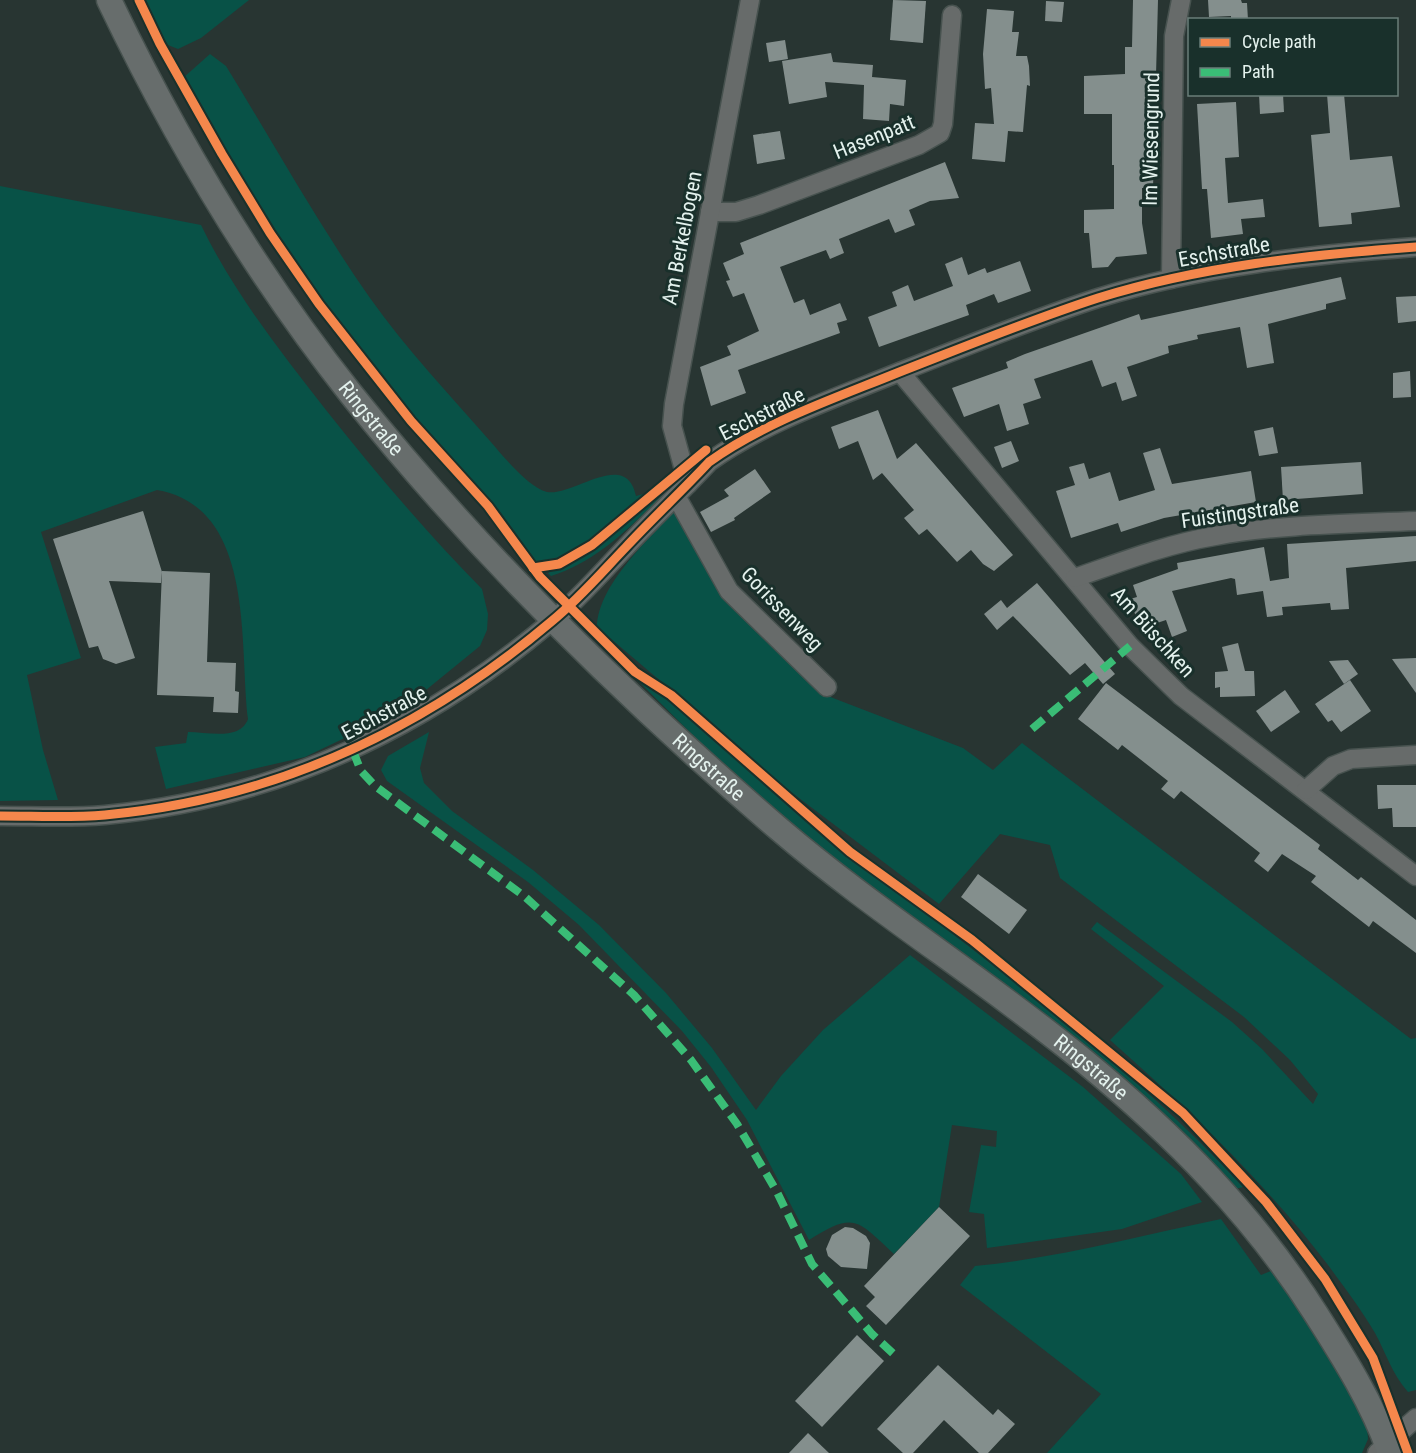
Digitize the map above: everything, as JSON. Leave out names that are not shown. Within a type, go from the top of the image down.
[{"type":"main road","name":"Ringstraße","points":[[109,0],[181,138],[235,228],[284,302],[350,392],[433,491],[552,621],[661,724],[783,832],[1081,1058],[1155,1122],[1238,1206],[1292,1276],[1363,1392],[1385,1450]]},
{"type":"street","name":"Am Berkelbogen","points":[[682,490],[672,426],[674,404],[750,0]]},
{"type":"street","name":"Im Wiesengrund","points":[[1171,279],[1174,36],[1181,0]]},
{"type":"street","name":"Hasenpatt","points":[[710,212],[736,212],[759,206],[919,144],[940,133],[943,124],[952,15]]},
{"type":"street","name":"Eschstraße","points":[[0,816],[83,816],[156,808],[284,778],[352,751],[420,717],[500,663],[552,621],[709,462],[732,446],[781,421],[900,372],[1099,298],[1171,279],[1315,255],[1416,247]]},
{"type":"street","name":"Am Büschken","points":[[900,372],[1130,646],[1181,696],[1416,876]]},
{"type":"street","name":"Gorissenweg","points":[[682,490],[729,591],[826,687]]},
{"type":"street","name":"Fuistingstraße","points":[[1075,578],[1165,547],[1215,536],[1295,526],[1416,521]]},
{"type":"street","points":[[1306,790],[1333,766],[1351,759],[1416,754]]},
{"type":"street","points":[[1385,1450],[1416,1418]]},
{"type":"green space","points":[[144,0],[249,0],[201,38],[178,49],[163,43]]},
{"type":"green space","points":[[210,54],[226,66],[332,242],[384,317],[428,371],[517,471],[532,484],[547,492],[558,492],[610,475],[622,476],[630,482],[636,496],[647,493],[597,539],[567,556],[552,562],[536,564],[333,318],[273,231],[183,78]]},
{"type":"green space","points":[[0,186],[201,225],[243,298],[309,388],[402,502],[482,589],[488,614],[487,630],[480,646],[399,712],[305,757],[166,789],[155,747],[186,743],[188,732],[231,733],[244,726],[248,719],[241,619],[236,583],[227,550],[212,523],[189,502],[157,490],[41,532],[81,658],[27,675],[43,750],[58,800],[0,801]]},
{"type":"green space","points":[[665,490],[661,497],[636,521],[597,553],[567,570],[551,576],[548,573],[603,541]]},
{"type":"green space","points":[[675,511],[719,592],[820,693],[963,748],[993,770],[1022,743],[1411,1039],[1416,1038],[1416,1390],[1408,1392],[1402,1385],[1375,1333],[1304,1234],[1197,1120],[1110,1040],[1164,986],[1091,929],[1097,922],[1232,1022],[1262,1049],[1313,1104],[1318,1094],[1290,1060],[1244,1017],[1060,878],[1050,845],[1000,834],[939,904],[791,792],[597,627],[606,595],[615,579],[639,549]]},
{"type":"green space","points":[[632,675],[705,729],[817,829],[1091,1044],[1143,1089],[1243,1187],[1236,1189],[1186,1138],[807,837],[703,745]]},
{"type":"green space","points":[[429,732],[420,768],[424,783],[452,811],[533,870],[599,925],[666,993],[712,1048],[756,1110],[781,1076],[823,1030],[910,955],[1083,1087],[1181,1174],[1202,1202],[1122,1229],[987,1248],[984,1214],[969,1212],[981,1145],[996,1147],[997,1131],[952,1125],[939,1207],[894,1254],[872,1233],[855,1223],[836,1225],[809,1240],[747,1120],[711,1067],[682,1031],[579,925],[528,882],[387,781],[381,770],[388,756]]},
{"type":"green space","points":[[1221,1219],[1261,1275],[1276,1269],[1324,1342],[1367,1426],[1368,1439],[1362,1453],[1047,1453],[1101,1394],[960,1285],[975,1266],[1068,1252]]},
{"type":"building","points":[[893,0],[926,1],[923,43],[890,40]]},
{"type":"building","points":[[1133,0],[1158,0],[1153,188],[1142,188],[1142,223],[1147,254],[1116,257],[1108,267],[1092,268],[1089,233],[1084,233],[1084,210],[1114,209],[1112,114],[1084,114],[1084,76],[1125,74],[1125,47],[1132,47]]},
{"type":"building","points":[[1208,0],[1241,0],[1242,3],[1247,3],[1248,18],[1209,17]]},
{"type":"building","points":[[1046,1],[1064,2],[1062,22],[1045,21]]},
{"type":"building","points":[[987,9],[1014,11],[1012,32],[1019,32],[1016,56],[1027,56],[1029,66],[1030,86],[1027,85],[1023,132],[1008,131],[1005,162],[972,159],[975,123],[994,124],[991,88],[985,89],[983,54]]},
{"type":"building","points":[[785,40],[788,59],[769,62],[766,43]]},
{"type":"building","points":[[831,53],[833,62],[873,65],[872,77],[906,80],[904,106],[890,104],[889,121],[863,119],[864,85],[825,82],[827,97],[789,104],[782,61]]},
{"type":"building","points":[[1259,96],[1283,96],[1284,112],[1260,114]]},
{"type":"building","points":[[1327,96],[1344,96],[1350,160],[1392,156],[1400,207],[1351,213],[1352,224],[1319,227],[1311,135],[1330,133]]},
{"type":"building","points":[[1236,102],[1239,157],[1225,158],[1228,203],[1263,199],[1265,217],[1241,219],[1243,234],[1211,238],[1207,189],[1202,189],[1197,104]]},
{"type":"building","points":[[780,131],[785,159],[757,164],[753,135]]},
{"type":"building","points":[[945,162],[959,198],[930,201],[909,210],[915,225],[895,233],[889,219],[839,239],[844,253],[830,259],[826,250],[780,267],[794,303],[804,299],[810,315],[840,303],[847,320],[837,323],[840,333],[738,370],[746,393],[711,406],[700,367],[731,355],[727,346],[759,331],[744,293],[733,297],[726,281],[730,280],[723,263],[744,254],[740,243]]},
{"type":"building","points":[[962,257],[968,275],[985,268],[987,273],[1020,261],[1031,291],[998,303],[994,294],[966,305],[969,315],[879,347],[868,317],[897,306],[892,292],[908,285],[914,301],[953,286],[945,264]]},
{"type":"building","points":[[1341,277],[1346,299],[1326,304],[1326,309],[1268,324],[1274,363],[1247,368],[1240,327],[1197,335],[1198,339],[1168,346],[1169,353],[1127,367],[1137,396],[1122,401],[1116,382],[1102,387],[1092,360],[1034,379],[1041,398],[1023,404],[1029,424],[1007,431],[999,404],[964,417],[952,388],[1008,368],[1006,362],[1025,354],[1139,314],[1141,320]]},
{"type":"building","points":[[1416,296],[1416,321],[1398,323],[1396,297]]},
{"type":"building","points":[[1410,371],[1411,397],[1393,398],[1393,373]]},
{"type":"building","points":[[878,410],[897,459],[916,443],[1013,555],[994,571],[983,564],[971,550],[957,562],[927,529],[919,535],[904,518],[914,510],[882,473],[873,480],[858,441],[839,449],[831,427]]},
{"type":"building","points":[[1273,427],[1278,453],[1259,456],[1254,431]]},
{"type":"building","points":[[1011,441],[1019,461],[1002,468],[994,447]]},
{"type":"building","points":[[1160,448],[1172,484],[1251,471],[1256,502],[1164,518],[1121,532],[1118,523],[1071,538],[1056,491],[1075,485],[1069,467],[1084,463],[1089,479],[1110,472],[1119,501],[1155,490],[1143,453]]},
{"type":"building","points":[[1361,462],[1363,494],[1283,500],[1281,467]]},
{"type":"building","points":[[755,469],[771,492],[734,518],[735,520],[711,532],[700,512],[729,496],[724,490]]},
{"type":"building","points":[[143,511],[162,572],[161,583],[109,581],[135,658],[116,664],[103,659],[98,646],[89,648],[53,539]]},
{"type":"building","points":[[1416,536],[1416,561],[1346,568],[1349,609],[1331,610],[1330,603],[1282,607],[1283,615],[1267,617],[1263,591],[1237,595],[1235,579],[1231,578],[1172,591],[1187,631],[1172,637],[1166,620],[1148,626],[1143,614],[1136,617],[1130,599],[1137,597],[1133,585],[1178,569],[1177,563],[1264,547],[1270,581],[1289,578],[1287,544]]},
{"type":"building","points":[[162,571],[210,573],[207,662],[236,663],[235,691],[239,692],[238,713],[213,712],[214,697],[157,695]]},
{"type":"building","points":[[1037,583],[1115,674],[1103,684],[1085,663],[1070,675],[1013,616],[997,630],[984,614],[1001,600],[1007,608]]},
{"type":"building","points":[[1238,643],[1245,671],[1254,671],[1255,696],[1220,697],[1220,687],[1215,688],[1215,672],[1228,671],[1222,647]]},
{"type":"building","points":[[1416,658],[1416,693],[1392,659]]},
{"type":"building","points":[[1348,660],[1358,674],[1344,684],[1329,661]]},
{"type":"building","points":[[1350,680],[1371,711],[1341,732],[1332,720],[1328,722],[1315,704]]},
{"type":"building","points":[[1106,683],[1320,845],[1318,849],[1358,880],[1361,877],[1416,920],[1416,953],[1373,921],[1369,927],[1311,882],[1316,876],[1282,854],[1268,872],[1254,861],[1260,853],[1181,791],[1174,799],[1161,789],[1168,781],[1122,745],[1118,750],[1078,719]]},
{"type":"building","points":[[1285,690],[1300,712],[1271,732],[1256,711]]},
{"type":"building","points":[[1377,785],[1416,785],[1416,827],[1393,827],[1392,808],[1378,809]]},
{"type":"building","points":[[978,874],[1027,910],[1009,934],[961,897]]},
{"type":"building","points":[[939,1207],[970,1236],[886,1325],[866,1306],[875,1297],[864,1286]]},
{"type":"building","points":[[845,1227],[853,1228],[866,1236],[870,1243],[867,1269],[841,1267],[828,1256],[826,1249],[832,1235]]},
{"type":"building","points":[[857,1335],[884,1361],[822,1427],[795,1401]]},
{"type":"building","points":[[938,1365],[993,1415],[998,1409],[1015,1424],[988,1453],[979,1453],[944,1420],[913,1453],[903,1453],[877,1429]]},
{"type":"building","points":[[808,1433],[829,1453],[789,1453]]},
{"type":"marked path","points":[[1032,729],[1130,646]]},
{"type":"marked path","points":[[353,751],[361,771],[375,786],[524,896],[634,995],[691,1060],[737,1124],[777,1192],[812,1264],[872,1334],[898,1358]]},
{"type":"cycle path","points":[[139,0],[160,44],[222,154],[270,233],[319,304],[411,421],[488,506],[540,577],[635,672],[671,695],[850,852],[972,940],[1183,1113],[1266,1202],[1325,1279],[1373,1358],[1408,1453]]},
{"type":"cycle path","points":[[0,816],[105,815],[168,807],[287,776],[344,753],[398,727],[451,695],[502,660],[562,613],[709,462],[776,423],[849,392],[1047,315],[1137,287],[1216,270],[1296,258],[1416,247]]},
{"type":"cycle path","points":[[533,568],[559,564],[592,545],[706,450]]}]
